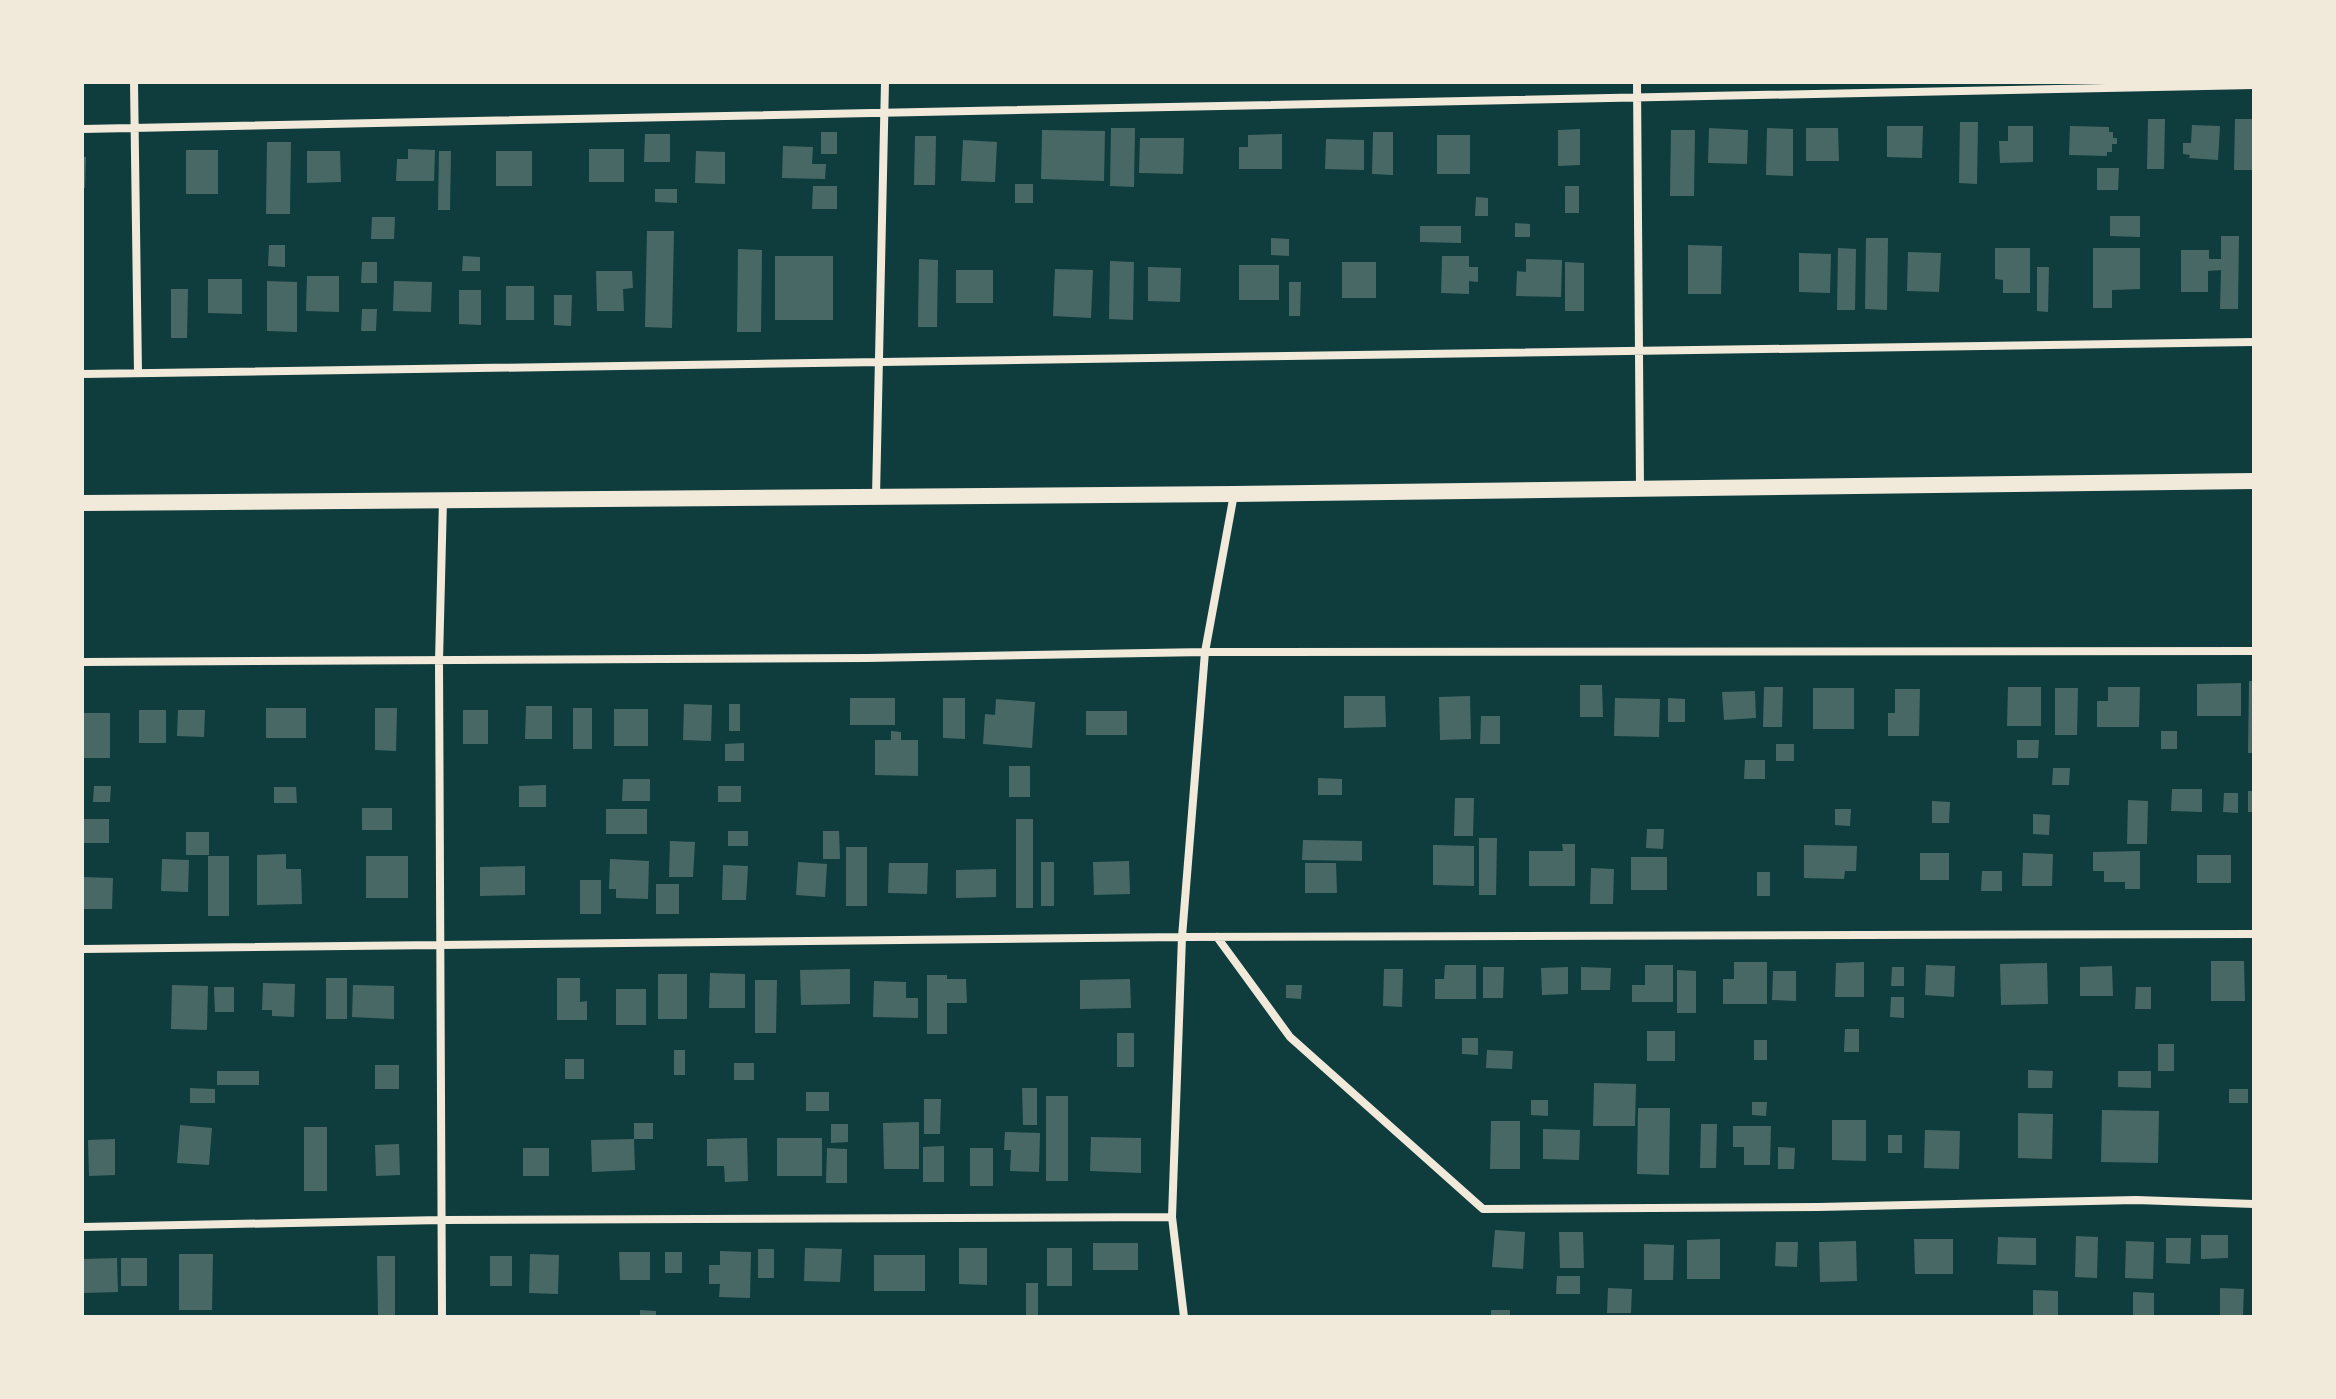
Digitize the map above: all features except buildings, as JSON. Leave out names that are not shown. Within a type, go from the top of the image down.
[{"type":"main road","points":[[82,503],[1640,490],[2254,481]]},
{"type":"street","points":[[134,82],[138,373]]},
{"type":"street","points":[[876,496],[885,82]]},
{"type":"street","points":[[1637,82],[1640,490]]},
{"type":"street","points":[[82,129],[2254,85]]},
{"type":"street","points":[[82,374],[2254,342]]},
{"type":"street","points":[[1184,1317],[1172,1217],[1182,937],[1205,652],[1234,494]]},
{"type":"street","points":[[442,1317],[439,661],[443,499]]},
{"type":"street","points":[[82,662],[867,658],[1205,652],[2254,651]]},
{"type":"street","points":[[82,949],[1182,937],[2254,934]]},
{"type":"street","points":[[1217,937],[1290,1037],[1483,1209],[1818,1207],[2136,1200],[2254,1204]]},
{"type":"street","points":[[82,1227],[442,1220],[1172,1217]]}]
